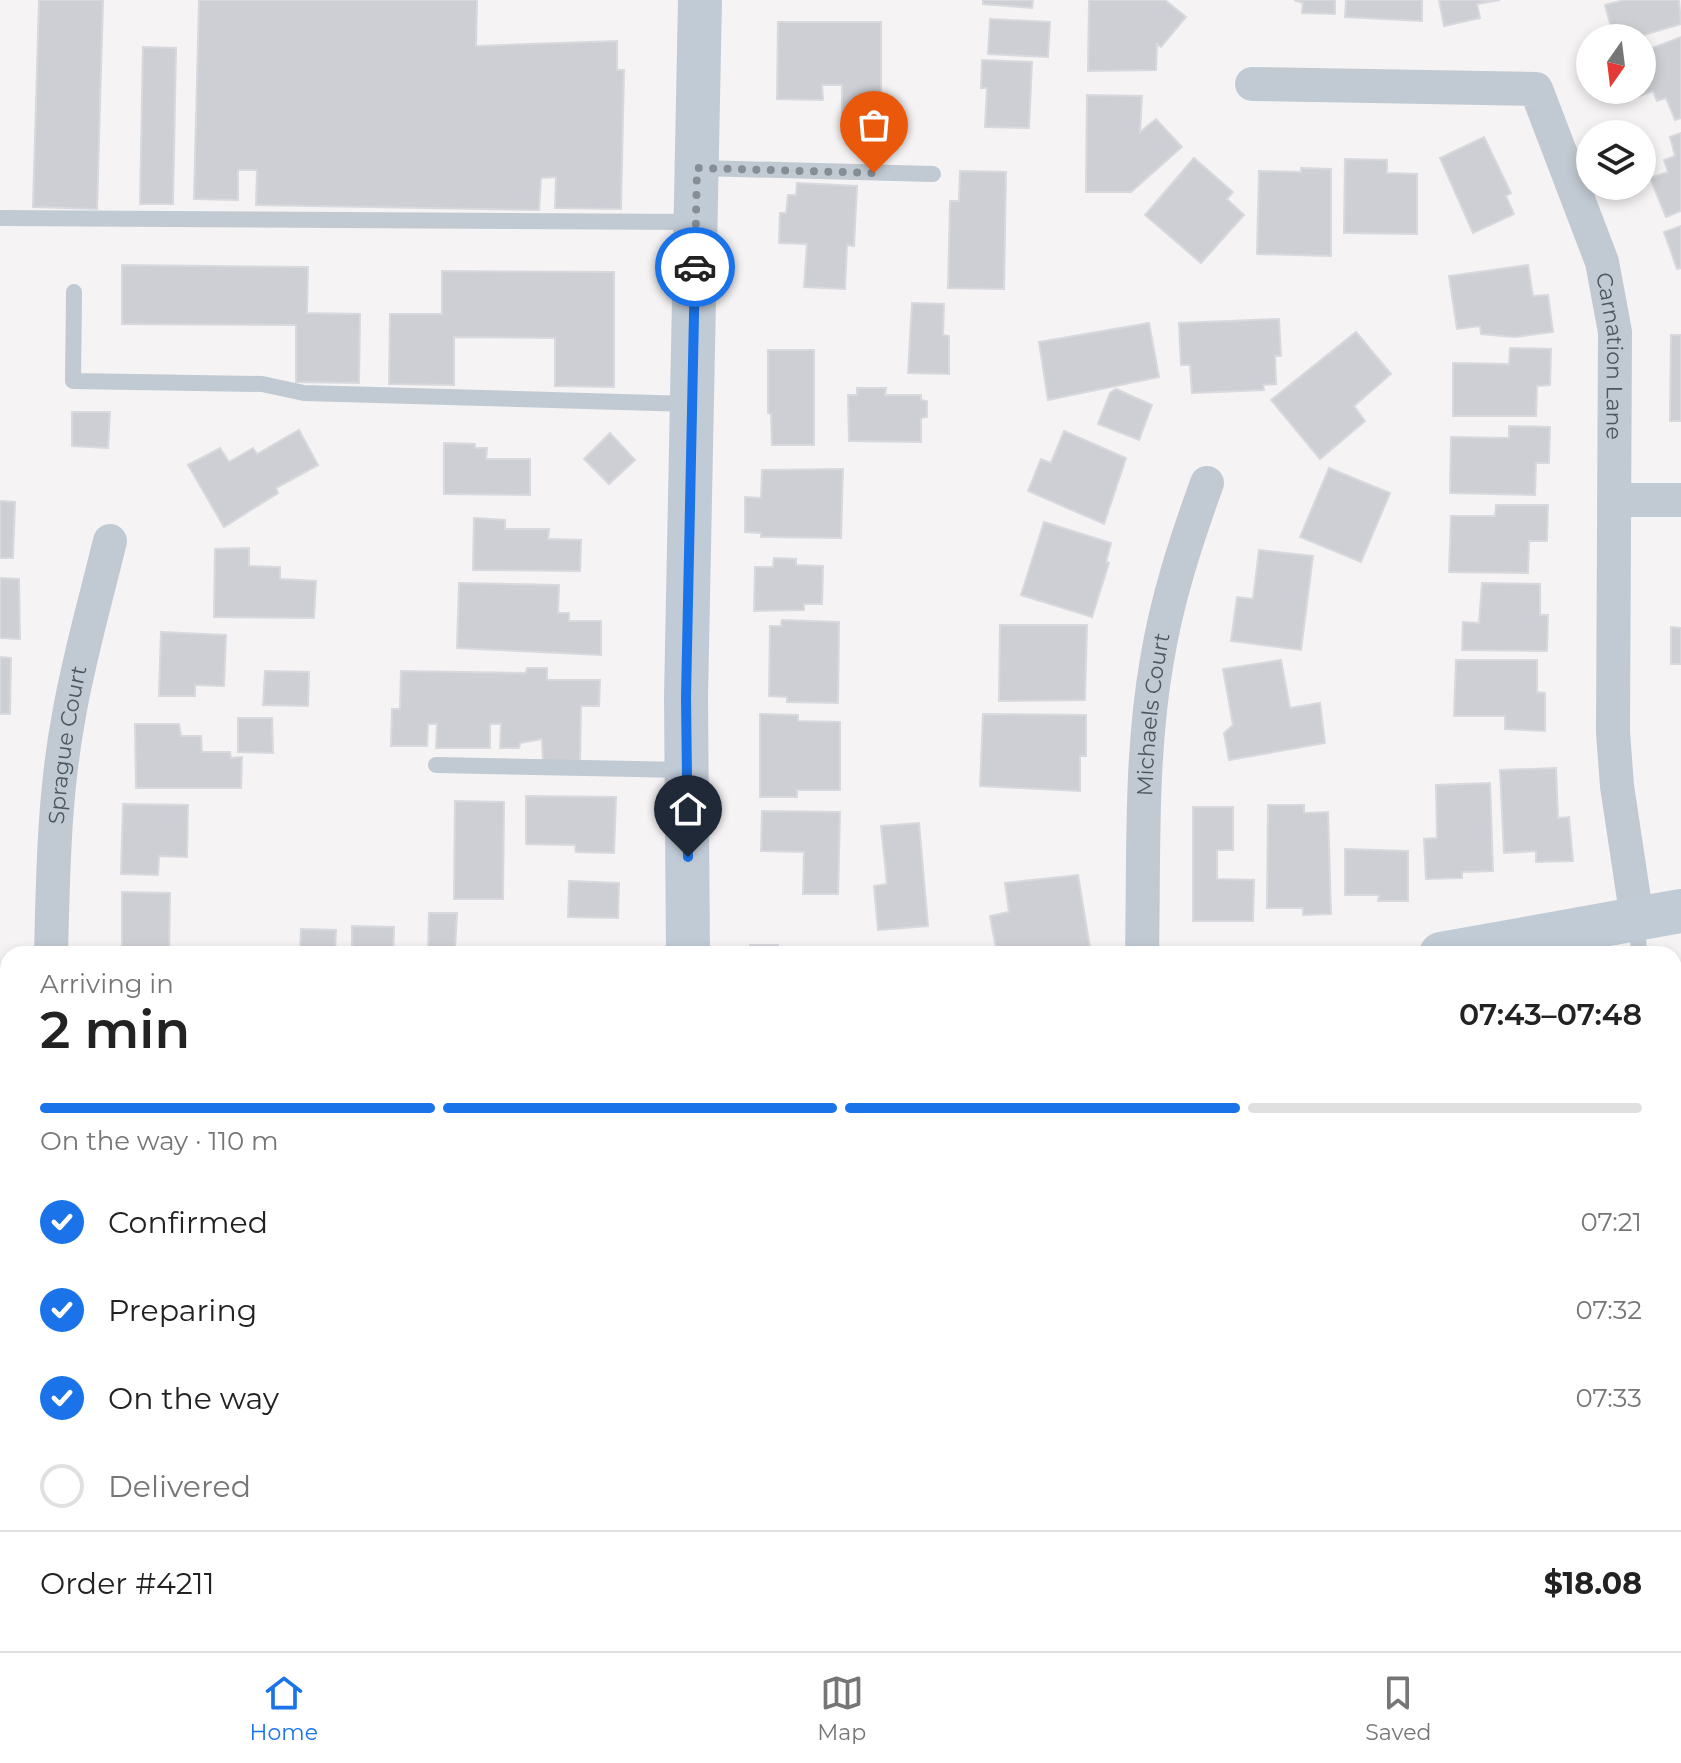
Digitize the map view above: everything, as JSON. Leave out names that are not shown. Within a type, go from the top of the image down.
[{"type":"street","points":[[688,946],[687,770],[700,0]]},
{"type":"street","name":"Carnation Lane","points":[[1252,84],[1536,89],[1602,262],[1615,332],[1613,732],[1617,786],[1638,937]]},
{"type":"street","name":"Michaels Court","points":[[1142,946],[1145,771],[1157,660],[1179,567],[1207,483]]},
{"type":"street","points":[[1614,500],[1681,500]]},
{"type":"street","name":"Sprague Court","points":[[51,946],[53,870],[62,760],[69,713],[110,541]]},
{"type":"street","points":[[1534,946],[1638,937],[1681,911]]},
{"type":"lane","points":[[697,168],[933,174]]},
{"type":"lane","points":[[0,218],[696,222]]},
{"type":"lane","points":[[74,292],[73,381],[262,384],[304,393],[693,404]]},
{"type":"lane","points":[[436,765],[687,770]]},
{"type":"building","points":[[39,0],[103,0],[97,209],[33,207]]},
{"type":"building","points":[[199,0],[477,0],[476,46],[617,41],[617,70],[624,70],[621,209],[555,208],[556,177],[541,178],[539,210],[256,205],[257,170],[238,170],[238,200],[194,199]]},
{"type":"building","points":[[983,0],[1033,0],[1032,8],[983,4]]},
{"type":"building","points":[[1089,0],[1165,0],[1186,17],[1161,47],[1157,44],[1156,70],[1088,71]]},
{"type":"building","points":[[1294,0],[1335,0],[1335,14],[1302,13],[1303,3]]},
{"type":"building","points":[[1346,0],[1422,0],[1422,21],[1345,17]]},
{"type":"building","points":[[1439,0],[1500,0],[1477,4],[1480,18],[1444,26]]},
{"type":"building","points":[[1624,0],[1679,0],[1681,24],[1656,31],[1656,24],[1610,24],[1605,5]]},
{"type":"building","points":[[990,19],[1050,22],[1048,57],[988,54]]},
{"type":"building","points":[[778,22],[881,22],[881,119],[842,119],[842,85],[822,85],[823,100],[777,99]]},
{"type":"building","points":[[1681,37],[1681,118],[1675,120],[1666,98],[1657,101],[1656,98],[1656,47]]},
{"type":"building","points":[[143,47],[176,48],[173,204],[140,204]]},
{"type":"building","points":[[982,60],[1032,62],[1029,128],[985,127],[987,88],[981,88]]},
{"type":"building","points":[[1087,95],[1142,96],[1140,132],[1156,119],[1182,147],[1131,192],[1086,192]]},
{"type":"building","points":[[1681,133],[1681,211],[1666,217],[1656,193],[1656,176],[1668,172],[1664,160],[1675,156],[1670,137]]},
{"type":"building","points":[[1484,137],[1511,193],[1506,196],[1514,214],[1473,233],[1440,158]]},
{"type":"building","points":[[1194,158],[1233,192],[1227,199],[1244,215],[1201,263],[1145,215]]},
{"type":"building","points":[[1345,159],[1387,160],[1387,173],[1417,174],[1417,234],[1344,233]]},
{"type":"building","points":[[1301,168],[1331,169],[1331,256],[1257,254],[1259,171],[1301,172]]},
{"type":"building","points":[[960,171],[1006,172],[1004,289],[948,288],[950,201],[959,201]]},
{"type":"building","points":[[797,183],[857,186],[854,246],[847,245],[845,289],[804,287],[807,244],[779,243],[780,213],[786,213],[788,195],[796,195]]},
{"type":"building","points":[[1681,226],[1681,268],[1677,269],[1664,232]]},
{"type":"building","points":[[122,265],[308,267],[307,313],[360,314],[359,383],[296,382],[296,325],[122,324]]},
{"type":"building","points":[[1528,265],[1533,296],[1548,295],[1553,332],[1515,337],[1481,334],[1480,326],[1457,329],[1449,276]]},
{"type":"building","points":[[442,271],[614,272],[614,387],[555,386],[555,338],[454,337],[454,385],[389,384],[390,314],[442,314]]},
{"type":"building","points":[[912,303],[944,304],[943,335],[949,336],[949,374],[908,373]]},
{"type":"building","points":[[1279,319],[1281,356],[1275,356],[1276,384],[1263,385],[1264,390],[1192,393],[1190,365],[1181,365],[1179,323]]},
{"type":"building","points":[[1149,323],[1159,377],[1048,400],[1039,342]]},
{"type":"building","points":[[1356,332],[1391,374],[1354,406],[1365,421],[1320,459],[1271,400]]},
{"type":"building","points":[[1671,335],[1681,335],[1681,421],[1670,421]]},
{"type":"building","points":[[1510,348],[1551,349],[1550,385],[1537,386],[1536,416],[1453,416],[1453,363],[1509,364]]},
{"type":"building","points":[[768,350],[814,350],[814,445],[772,445],[771,414],[768,413]]},
{"type":"building","points":[[857,388],[886,388],[885,395],[921,395],[921,400],[927,401],[927,417],[921,418],[921,442],[849,441],[848,395],[857,395]]},
{"type":"building","points":[[1116,389],[1152,405],[1139,440],[1098,424],[1110,393]]},
{"type":"building","points":[[72,412],[110,412],[108,448],[72,446]]},
{"type":"building","points":[[1509,426],[1550,427],[1549,463],[1536,463],[1535,495],[1450,493],[1451,437],[1509,438]]},
{"type":"building","points":[[299,430],[318,465],[276,488],[278,493],[224,527],[188,465],[220,448],[229,462],[253,448],[257,454]]},
{"type":"building","points":[[1064,431],[1126,458],[1104,524],[1028,491],[1041,459],[1051,463]]},
{"type":"building","points":[[610,433],[635,460],[609,484],[584,459]]},
{"type":"building","points":[[444,443],[475,444],[475,448],[487,448],[486,459],[530,459],[530,495],[444,494]]},
{"type":"building","points":[[1329,468],[1390,493],[1361,562],[1300,537]]},
{"type":"building","points":[[843,469],[841,538],[761,537],[761,533],[745,532],[745,497],[761,498],[762,470]]},
{"type":"building","points":[[0,501],[15,502],[13,558],[0,558]]},
{"type":"building","points":[[1496,505],[1548,505],[1547,541],[1529,541],[1528,573],[1449,572],[1451,516],[1495,516]]},
{"type":"building","points":[[474,518],[505,520],[505,529],[549,529],[548,539],[581,540],[580,571],[473,570]]},
{"type":"building","points":[[1044,522],[1111,543],[1106,562],[1109,563],[1092,617],[1021,595]]},
{"type":"building","points":[[249,548],[249,566],[280,567],[280,579],[316,581],[314,618],[214,617],[215,549]]},
{"type":"building","points":[[1259,550],[1313,556],[1301,650],[1231,641],[1237,597],[1253,599]]},
{"type":"building","points":[[774,558],[796,559],[796,565],[823,566],[822,604],[804,604],[804,610],[754,611],[755,567],[773,567]]},
{"type":"building","points":[[0,578],[19,579],[20,639],[0,638]]},
{"type":"building","points":[[459,583],[559,585],[558,613],[569,613],[569,621],[601,621],[601,655],[457,648]]},
{"type":"building","points":[[1482,583],[1540,584],[1540,615],[1548,615],[1547,651],[1462,650],[1463,622],[1479,623]]},
{"type":"building","points":[[782,620],[839,622],[838,703],[787,702],[787,697],[769,696],[770,626],[781,626]]},
{"type":"building","points":[[1000,625],[1087,625],[1085,700],[999,701]]},
{"type":"building","points":[[1671,627],[1681,628],[1681,664],[1671,664]]},
{"type":"building","points":[[161,632],[226,635],[224,686],[195,685],[195,696],[159,696]]},
{"type":"building","points":[[0,657],[11,658],[10,714],[0,714]]},
{"type":"building","points":[[1281,660],[1290,708],[1320,703],[1325,743],[1229,760],[1224,733],[1233,725],[1223,669]]},
{"type":"building","points":[[1456,660],[1537,660],[1537,692],[1545,693],[1545,731],[1505,729],[1505,716],[1454,716]]},
{"type":"building","points":[[527,668],[547,668],[547,680],[600,680],[599,706],[581,706],[580,761],[543,761],[542,739],[520,743],[519,748],[500,748],[501,724],[490,724],[490,748],[436,748],[437,724],[428,724],[427,746],[391,746],[392,709],[400,709],[401,671],[526,673]]},
{"type":"building","points":[[265,671],[309,672],[308,706],[263,705]]},
{"type":"building","points":[[760,714],[798,715],[798,721],[840,722],[840,790],[797,790],[797,797],[760,797]]},
{"type":"building","points":[[983,714],[1086,715],[1086,756],[1080,756],[1080,791],[980,786]]},
{"type":"building","points":[[238,718],[272,718],[273,753],[238,752]]},
{"type":"building","points":[[135,724],[179,724],[181,736],[201,736],[202,752],[230,752],[231,758],[242,757],[241,788],[136,788]]},
{"type":"building","points":[[1556,768],[1558,818],[1569,817],[1573,861],[1536,862],[1536,851],[1504,853],[1500,770]]},
{"type":"building","points":[[1490,783],[1493,871],[1462,872],[1462,878],[1426,879],[1424,839],[1437,838],[1436,785]]},
{"type":"building","points":[[526,796],[616,797],[614,853],[576,852],[575,845],[526,844]]},
{"type":"building","points":[[455,801],[504,802],[503,899],[454,899]]},
{"type":"building","points":[[123,804],[188,805],[187,857],[159,856],[158,875],[121,874]]},
{"type":"building","points":[[1268,805],[1304,805],[1304,813],[1328,812],[1331,914],[1303,915],[1303,908],[1267,908]]},
{"type":"building","points":[[1193,807],[1233,807],[1233,850],[1217,850],[1217,879],[1254,880],[1253,921],[1193,921]]},
{"type":"building","points":[[762,811],[840,812],[838,894],[803,894],[804,852],[761,851]]},
{"type":"building","points":[[919,823],[928,926],[878,930],[874,886],[887,884],[881,826]]},
{"type":"building","points":[[1345,849],[1408,851],[1408,901],[1378,901],[1379,895],[1345,895]]},
{"type":"building","points":[[1078,875],[1090,946],[996,946],[990,916],[1009,912],[1005,883]]},
{"type":"building","points":[[569,881],[619,883],[618,918],[568,917]]},
{"type":"building","points":[[122,892],[170,893],[169,946],[122,946]]},
{"type":"building","points":[[429,913],[457,913],[455,946],[428,946]]},
{"type":"building","points":[[352,926],[394,927],[393,946],[352,946]]},
{"type":"building","points":[[301,929],[336,930],[335,946],[300,946]]},
{"type":"way so far","points":[[695,267],[697,168],[874,173]]},
{"type":"route","points":[[688,857],[686,697],[695,267]]}]
